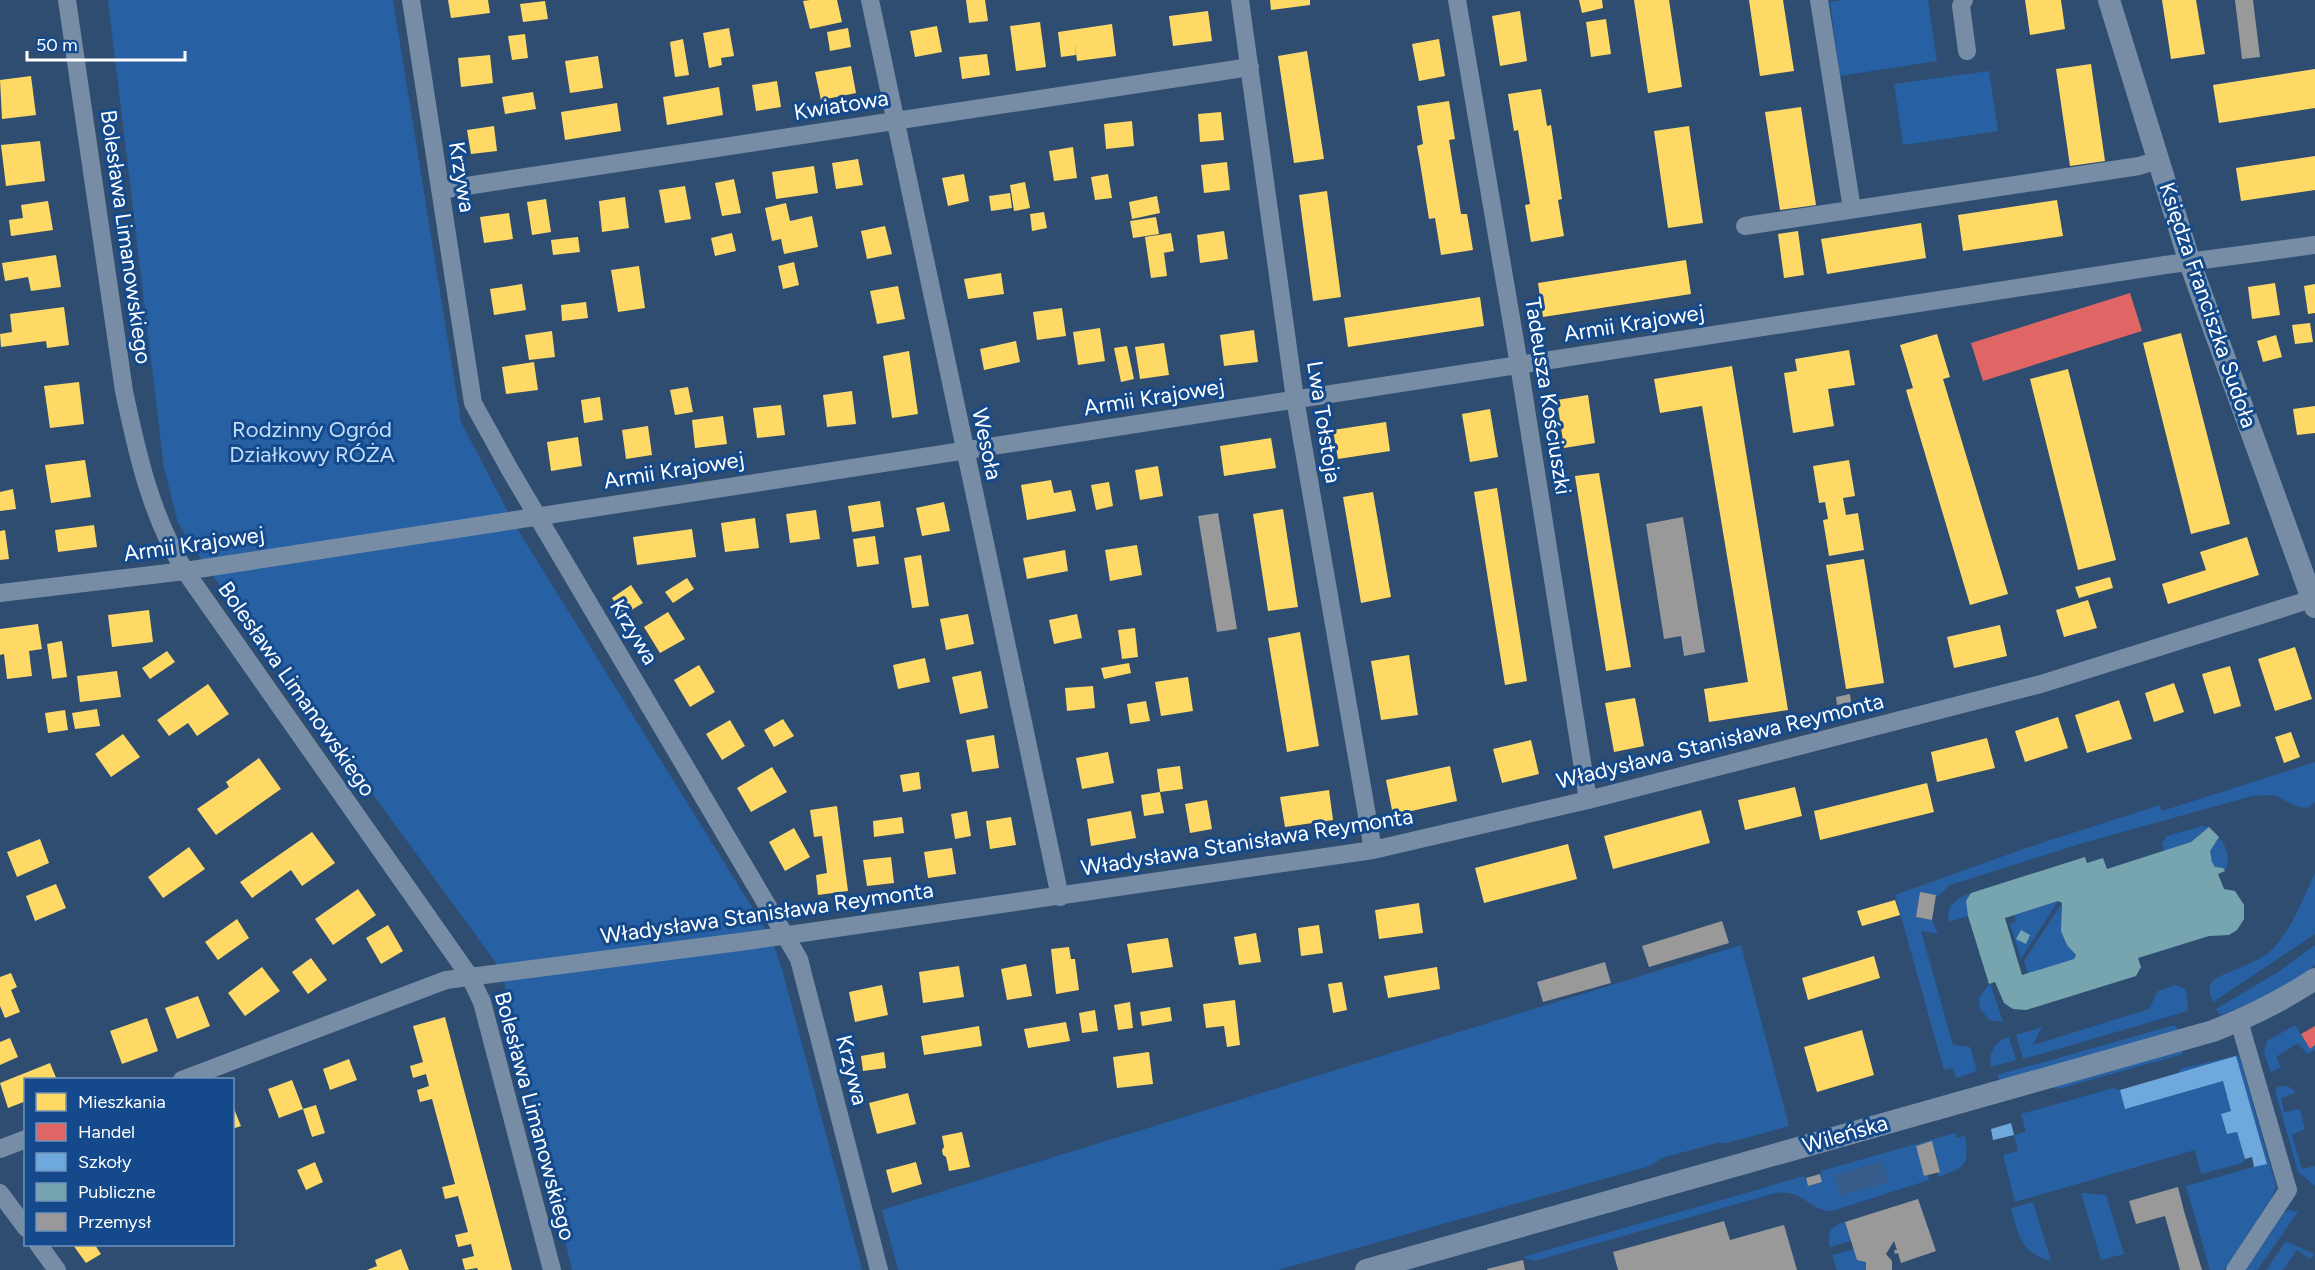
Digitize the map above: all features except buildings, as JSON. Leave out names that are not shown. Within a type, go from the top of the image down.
[{"type":"street","name":"Bolesława Limanowskiego","points":[[67,0],[122,379],[130,421],[149,492],[174,552],[185,571],[470,977],[482,1002],[552,1270]]},
{"type":"street","name":"Krzywa","points":[[411,0],[473,403],[510,470],[799,959],[879,1270]]},
{"type":"street","name":"Wesoła","points":[[870,0],[1060,897]]},
{"type":"street","name":"Lwa Tołstoja","points":[[1240,0],[1295,399],[1372,850]]},
{"type":"street","name":"Tadeusza Kościuszki","points":[[1457,0],[1519,365],[1588,800]]},
{"type":"street","points":[[1819,0],[1852,209]]},
{"type":"street","points":[[1964,0],[1961,6],[1967,51]]},
{"type":"street","name":"Księdza Franciszka Sudoła","points":[[2109,0],[2190,263],[2313,603]]},
{"type":"street","name":"Kwiatowa","points":[[440,190],[1250,67]]},
{"type":"street","points":[[1745,226],[2139,166],[2158,160]]},
{"type":"street","name":"Armii Krajowej","points":[[0,593],[185,571],[2165,265],[2315,245]]},
{"type":"street","name":"Władysława Stanisława Reymonta","points":[[187,1078],[446,980],[1060,897],[1372,850],[1588,800],[2041,684],[2313,603]]},
{"type":"street","name":"Wileńska","points":[[1366,1270],[1695,1175],[2187,1038],[2239,1021],[2315,979]]},
{"type":"street","points":[[2235,1270],[2288,1190],[2239,1021]]},
{"type":"street","points":[[0,1149],[24,1140]]},
{"type":"street","points":[[0,1193],[24,1225]]},
{"type":"street","points":[[39,1246],[57,1270]]},
{"type":"green space","name":"Rodzinny Ogród Działkowy RÓŻA","points":[[108,0],[393,0],[461,422],[516,527],[771,938],[782,969],[862,1270],[572,1270],[502,973],[208,569],[178,523],[164,468]]},
{"type":"green space","points":[[1928,0],[1937,61],[1840,76],[1830,2]]},
{"type":"green space","points":[[1989,71],[1998,131],[1903,145],[1894,84]]},
{"type":"green space","points":[[2315,762],[2315,802],[2307,808],[2296,806],[2274,795],[2252,796],[2083,843],[1950,885],[1938,896],[1920,893],[1916,917],[1932,920],[1938,934],[1921,931],[1953,1045],[1970,1047],[1977,1071],[1956,1078],[1953,1068],[1944,1070],[1895,895],[2026,848],[2160,805],[2162,811]]},
{"type":"green space","points":[[2202,826],[2209,827],[2191,842],[2165,852],[2162,844],[2167,836]]},
{"type":"green space","points":[[2219,837],[2227,854],[2228,862],[2225,871],[2223,868],[2215,867],[2210,851]]},
{"type":"green space","points":[[2315,873],[2315,934],[2213,1002],[2210,986],[2213,980],[2264,956],[2280,940],[2294,918]]},
{"type":"green space","points":[[1971,893],[1966,901],[1968,916],[1949,922],[1949,911],[1954,903]]},
{"type":"green space","points":[[2058,901],[2021,959],[2010,924],[2016,922],[2014,915]]},
{"type":"green space","points":[[2062,903],[2063,931],[2076,955],[2074,959],[2028,974],[2024,961]]},
{"type":"green space","points":[[1741,945],[1789,1126],[1662,1158],[1650,1166],[1278,1270],[898,1270],[882,1210]]},
{"type":"green space","points":[[2315,945],[2315,965],[2305,973],[2274,992],[2220,1015],[2216,1009],[2278,972]]},
{"type":"green space","points":[[1990,983],[2003,1022],[1989,1020],[1980,1008],[1979,998]]},
{"type":"green space","points":[[2175,985],[2186,989],[2188,1011],[2023,1059],[2016,1035],[2042,1027],[2033,1045],[2149,1009],[2158,991]]},
{"type":"green space","points":[[2175,1025],[2178,1031],[2000,1080],[1997,1075]]},
{"type":"green space","points":[[2296,1026],[2309,1048],[2315,1045],[2315,1050],[2307,1054],[2298,1043],[2276,1057],[2281,1067],[2271,1072],[2264,1053],[2267,1041]]},
{"type":"green space","points":[[2009,1037],[2016,1060],[1991,1067],[1994,1048],[2000,1041]]},
{"type":"green space","points":[[2182,1050],[2183,1054],[2058,1089],[2052,1087]]},
{"type":"green space","points":[[2239,1055],[2276,1186],[2272,1197],[2224,1270],[2210,1270],[2186,1186],[2267,1163],[2236,1057],[2180,1073],[2179,1069]]},
{"type":"green space","points":[[2223,1081],[2231,1111],[2221,1114],[2227,1134],[2237,1132],[2245,1159],[2242,1163],[2201,1174],[2195,1150],[2015,1202],[2003,1155],[2018,1151],[2014,1135],[2026,1132],[2021,1114],[2113,1088],[2120,1090],[2125,1108]]},
{"type":"green space","points":[[2287,1086],[2295,1093],[2281,1098],[2284,1112],[2300,1109],[2305,1129],[2292,1135],[2302,1169],[2315,1166],[2315,1186],[2298,1172],[2275,1090],[2277,1087]]},
{"type":"green space","points":[[1955,1133],[1956,1138],[1965,1136],[1966,1160],[1959,1168],[1938,1177],[1937,1173],[1940,1171],[1932,1142],[1916,1145],[1924,1176],[1928,1175],[1929,1180],[1832,1211],[1818,1208],[1793,1194],[1776,1193],[1534,1261],[1523,1257],[1804,1176],[1809,1186],[1822,1182],[1821,1171]]},
{"type":"green space","points":[[2081,1193],[2106,1195],[2124,1254],[2101,1260]]},
{"type":"green space","points":[[2033,1202],[2051,1261],[2027,1248],[2016,1226],[2011,1208]]},
{"type":"green space","points":[[2289,1210],[2298,1212],[2257,1270],[2246,1270],[2284,1213]]},
{"type":"green space","points":[[1845,1222],[1851,1241],[1830,1247],[1831,1230],[1836,1225]]},
{"type":"green space","points":[[2286,1241],[2314,1254],[2310,1259],[2297,1250],[2283,1270],[2266,1270]]},
{"type":"green space","points":[[1854,1249],[1860,1259],[1866,1262],[1866,1270],[1837,1270],[1832,1255]]},
{"type":"shaded area","points":[[1883,1161],[1889,1182],[1840,1196],[1834,1175]]}]
